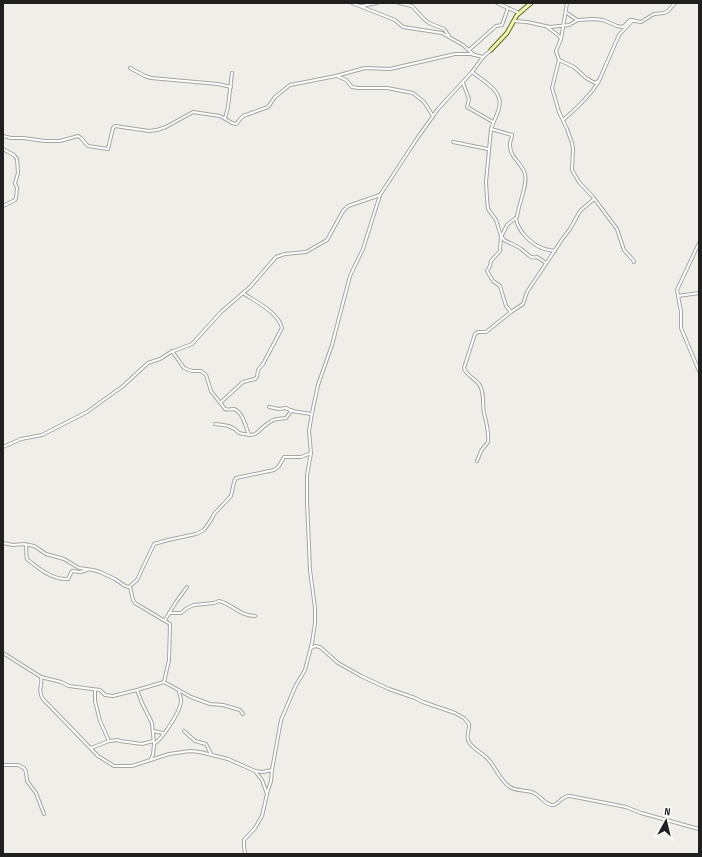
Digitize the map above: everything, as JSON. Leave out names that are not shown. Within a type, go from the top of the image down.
[{"type":"street","points":[[352,3],[395,20],[403,28],[441,33],[469,50],[474,55]]},
{"type":"street","points":[[362,6],[377,3]]},
{"type":"street","points":[[400,3],[412,6]]},
{"type":"street","points":[[410,3],[428,22],[444,28],[449,37]]},
{"type":"street","points":[[497,3],[519,13]]},
{"type":"street","points":[[245,854],[244,840],[255,828],[262,816],[271,781],[281,720],[296,685],[305,670],[310,650],[316,613],[310,570],[308,538],[307,475],[310,453],[309,437],[311,414],[318,385],[330,351],[349,279],[363,249],[380,195],[416,140],[444,101],[472,72],[483,57],[492,50],[507,33],[519,13],[531,3]]},
{"type":"street","points":[[567,3],[561,39],[556,51],[559,60],[552,87],[557,108],[569,133],[573,148],[572,170],[579,182],[617,229],[624,250],[634,262]]},
{"type":"street","points":[[514,21],[527,22],[547,27],[569,25],[577,20],[598,19],[621,27],[630,20],[641,22],[654,14],[666,12],[675,3]]},
{"type":"street","points":[[469,50],[496,26],[502,25],[508,8]]},
{"type":"street","points":[[566,12],[577,20]]},
{"type":"street","points":[[563,120],[590,94],[599,81],[619,35],[633,20]]},
{"type":"street","points":[[547,27],[561,39]]},
{"type":"street","points":[[3,136],[45,142],[60,141],[78,136],[88,146],[108,149],[113,128],[115,126],[149,131],[157,130],[166,127],[193,112],[212,114],[225,118],[236,124],[243,116],[268,107],[276,97],[290,85],[336,76],[365,68],[390,69],[447,55],[460,54],[483,57]]},
{"type":"street","points":[[559,60],[574,67],[595,83],[599,81]]},
{"type":"street","points":[[130,68],[151,78],[218,84],[231,88]]},
{"type":"street","points":[[472,72],[496,91],[500,107],[492,122],[488,149],[486,186],[488,208],[496,220],[501,236],[500,251],[491,261],[487,271],[493,281],[500,286],[506,306],[511,312]]},
{"type":"street","points":[[225,118],[231,88],[232,73]]},
{"type":"street","points":[[336,76],[344,78],[349,85],[358,88],[387,88],[412,93],[424,102],[433,116]]},
{"type":"street","points":[[463,82],[469,98],[467,107],[492,122]]},
{"type":"street","points":[[491,129],[512,135],[510,145],[512,154],[525,174],[523,193],[516,217],[517,226],[528,239],[542,249],[555,251]]},
{"type":"street","points":[[453,142],[488,149]]},
{"type":"street","points":[[3,148],[14,155],[17,159],[18,172],[15,183],[17,188],[16,198],[3,206]]},
{"type":"street","points":[[3,447],[21,438],[42,435],[85,414],[123,386],[148,363],[160,359],[172,351],[192,344],[222,312],[243,293],[276,257],[285,254],[306,252],[324,242],[327,240],[343,211],[348,206],[380,195]]},
{"type":"street","points":[[477,461],[481,451],[488,442],[487,422],[484,416],[484,398],[479,384],[465,372],[464,367],[476,334],[486,332],[523,304],[528,292],[570,229],[580,211],[594,199]]},
{"type":"street","points":[[501,236],[507,225],[516,217]]},
{"type":"street","points":[[501,236],[504,240],[522,249],[528,255],[534,258],[538,257],[546,263]]},
{"type":"street","points":[[699,243],[677,290],[681,312],[681,328],[699,372]]},
{"type":"street","points":[[678,296],[699,292]]},
{"type":"street","points":[[220,403],[243,382],[256,378],[258,370],[263,364],[282,328],[281,324],[274,315],[243,293]]},
{"type":"street","points":[[172,351],[184,368],[192,371],[200,371],[206,375],[211,391],[224,409],[233,409],[239,413],[249,435]]},
{"type":"street","points":[[269,408],[284,408],[311,414]]},
{"type":"street","points":[[214,424],[229,426],[236,429],[239,433],[249,435],[258,434],[273,420],[286,418],[292,410]]},
{"type":"street","points":[[130,587],[137,580],[154,545],[168,540],[196,534],[201,532],[208,525],[214,514],[230,496],[236,478],[274,470],[279,466],[284,457],[301,457],[310,453]]},
{"type":"street","points":[[3,543],[34,546],[46,554],[66,560],[79,568],[100,572],[115,579],[125,586],[130,587]]},
{"type":"street","points":[[25,544],[27,559],[54,577],[68,579],[72,571],[80,572],[88,569]]},
{"type":"street","points":[[130,587],[135,603],[166,620],[170,624],[168,666],[164,682]]},
{"type":"street","points":[[166,620],[187,587]]},
{"type":"street","points":[[170,613],[181,613],[194,604],[214,603],[220,601],[232,606],[239,612],[255,616]]},
{"type":"street","points":[[310,650],[315,646],[320,647],[338,663],[361,676],[464,718],[469,724],[467,737],[469,743],[488,758],[505,782],[512,788],[531,791],[538,794],[545,802],[550,804],[555,805],[564,797],[570,796],[626,807],[641,813],[699,829]]},
{"type":"street","points":[[3,652],[41,677],[61,682],[69,686],[101,690],[106,695],[113,696],[164,682],[191,697],[208,703],[240,710],[243,714]]},
{"type":"street","points":[[41,677],[42,680],[40,691],[44,699],[99,758],[114,766],[132,766],[186,751],[211,754],[234,761],[255,771],[264,772],[272,770]]},
{"type":"street","points":[[95,690],[98,713],[109,741]]},
{"type":"street","points":[[137,690],[152,722],[154,742],[153,755],[150,760]]},
{"type":"street","points":[[91,748],[109,741],[119,740],[142,744],[154,742],[170,727],[180,704],[181,699],[179,691]]},
{"type":"street","points":[[184,730],[195,741],[206,744],[211,754]]},
{"type":"street","points":[[153,731],[163,734]]},
{"type":"street","points":[[3,765],[18,765],[24,768],[27,781],[36,793],[44,814]]},
{"type":"street","points":[[255,771],[262,780],[267,794]]}]
